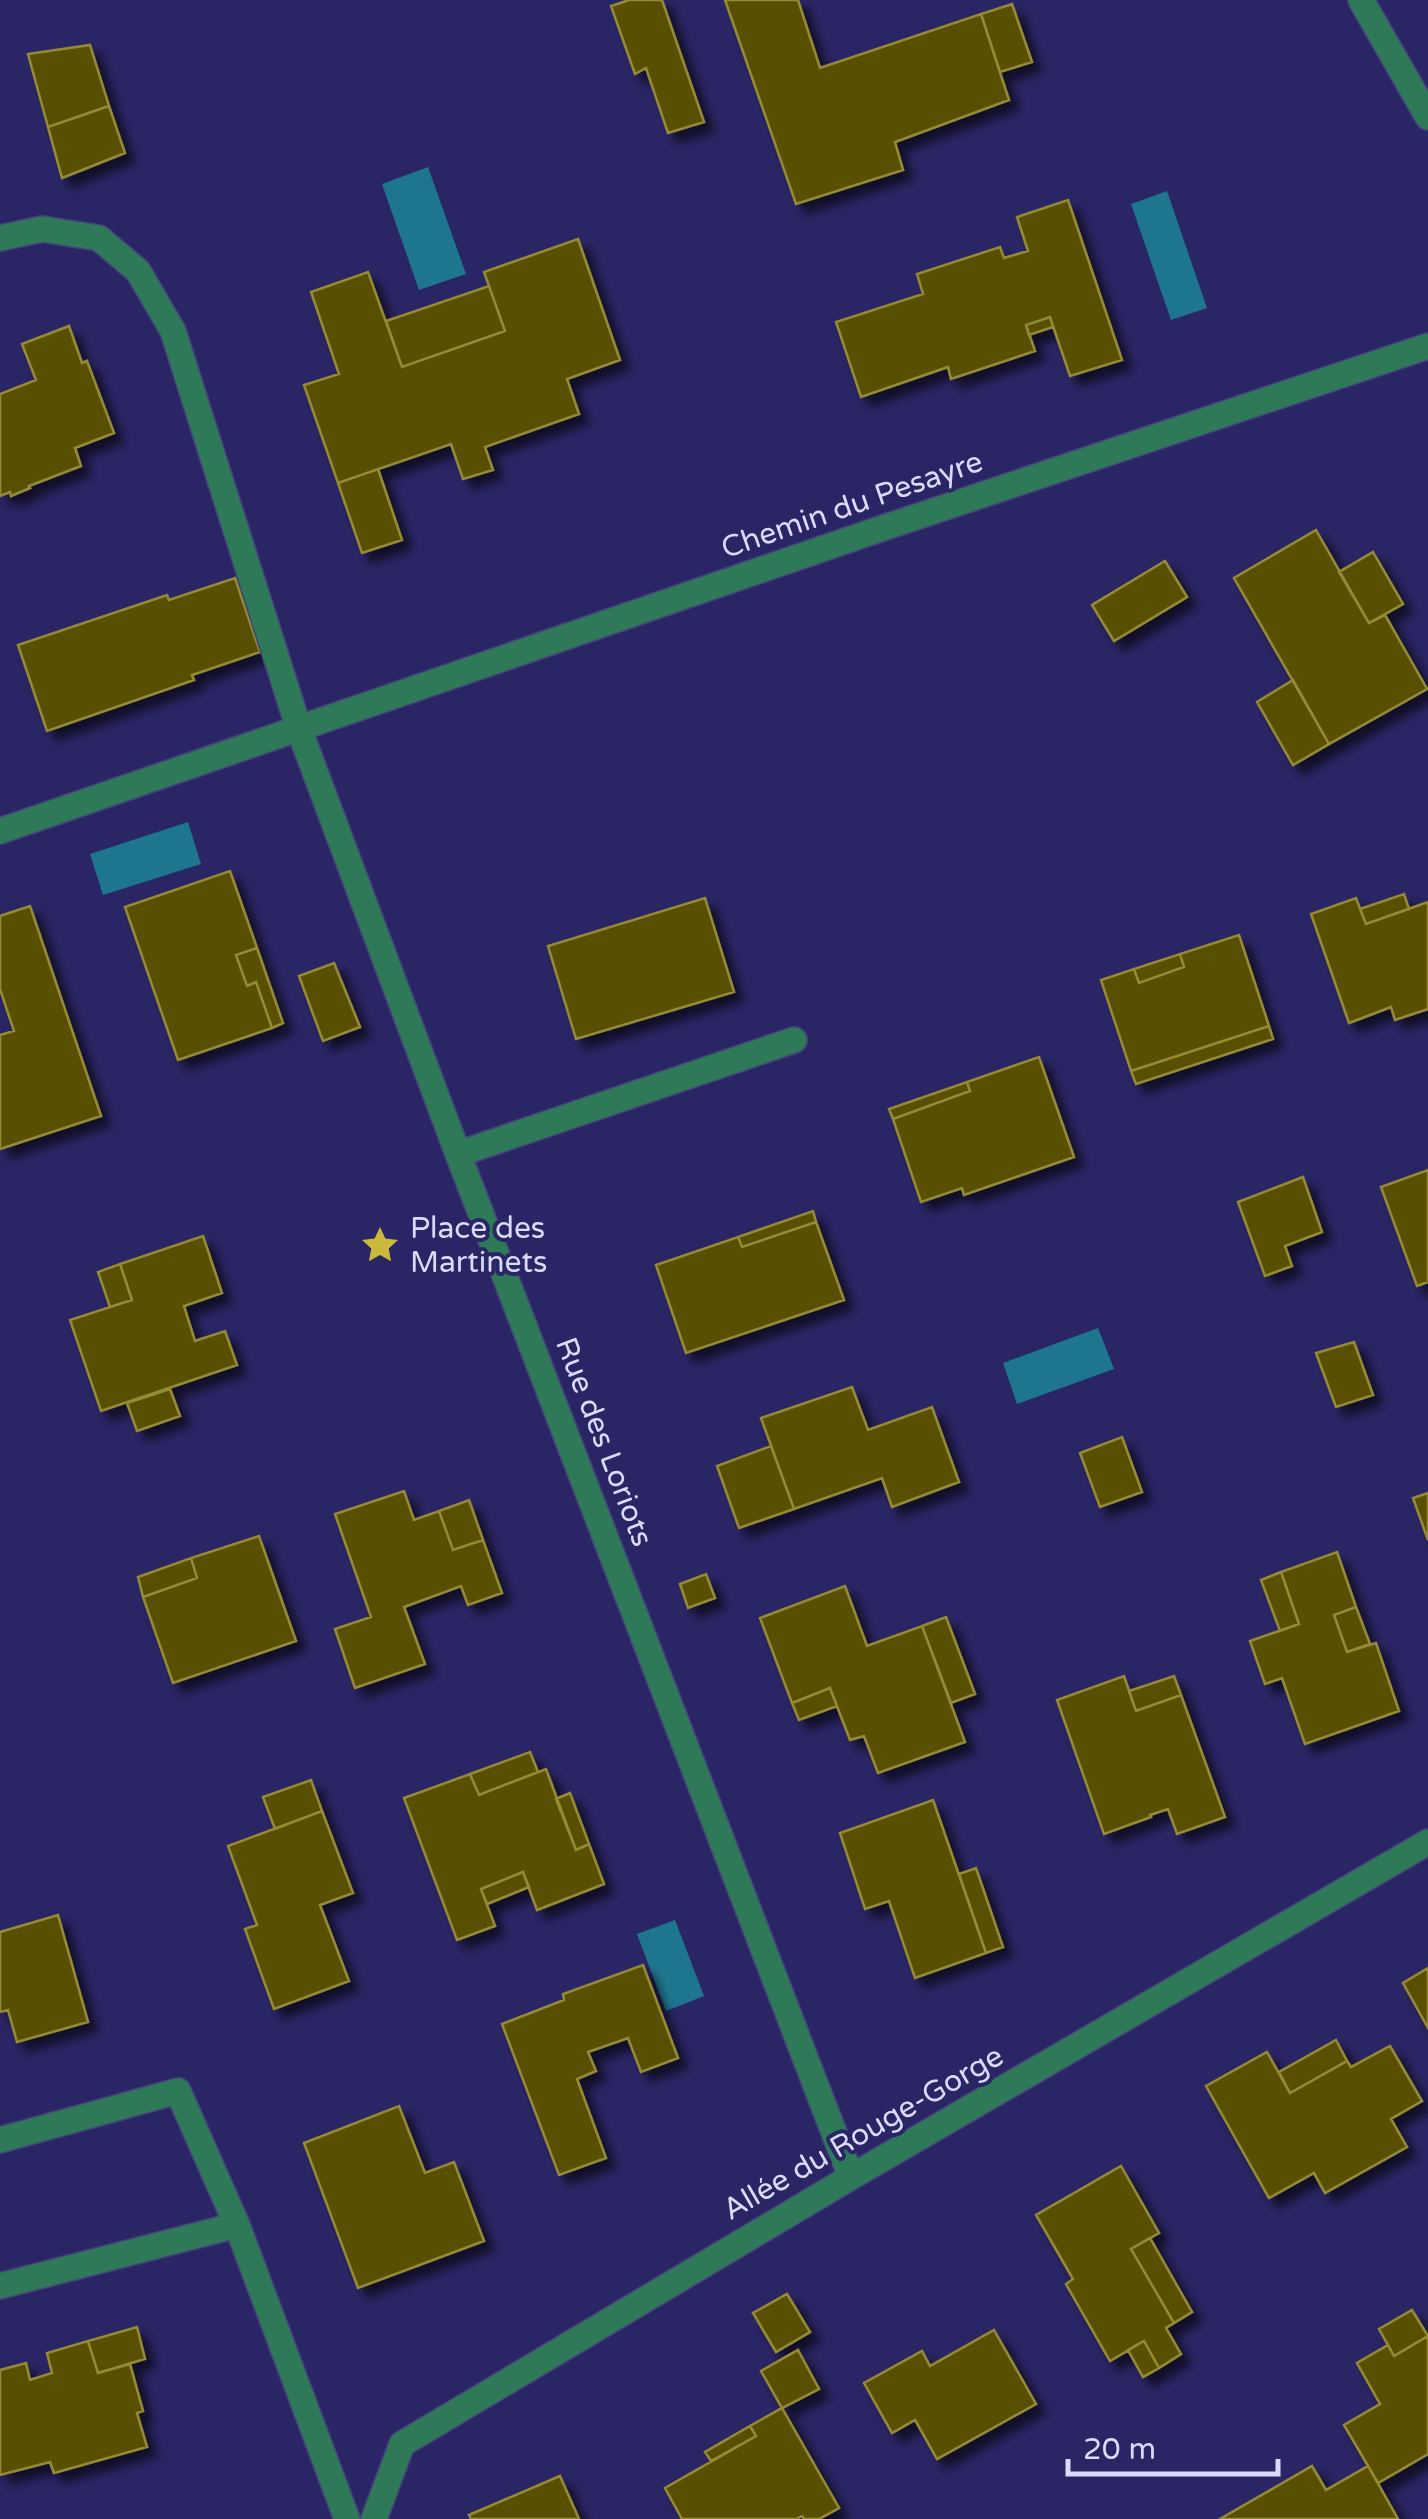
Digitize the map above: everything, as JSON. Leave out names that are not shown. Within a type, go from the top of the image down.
[{"type":"street","points":[[1361,0],[1428,118]]},
{"type":"street","points":[[0,238],[42,229],[99,238],[138,271],[174,331],[298,729]]},
{"type":"street","name":"Chemin du Pesayre","points":[[0,831],[1428,346]]},
{"type":"street","name":"Rue des Loriots","points":[[298,729],[851,2177]]},
{"type":"street","points":[[458,1154],[794,1040]]},
{"type":"street","name":"Allée du Rouge-Gorge","points":[[374,2519],[402,2444],[851,2177],[1428,1842]]},
{"type":"street","points":[[0,2140],[178,2091],[237,2225],[347,2519]]},
{"type":"street","points":[[0,2286],[237,2225]]},
{"type":"water","points":[[428,167],[466,274],[419,290],[382,184]]},
{"type":"water","points":[[1167,191],[1207,308],[1171,320],[1131,204]]},
{"type":"water","points":[[188,822],[201,864],[103,895],[90,854]]},
{"type":"water","points":[[1098,1328],[1114,1369],[1017,1404],[1003,1363]]},
{"type":"water","points":[[675,1920],[704,1996],[666,2011],[637,1934]]},
{"type":"building","points":[[629,0],[662,0],[704,122],[668,133],[646,68],[635,74],[611,6]]},
{"type":"building","points":[[725,0],[798,0],[820,68],[981,14],[1009,100],[895,142],[903,170],[796,204]]},
{"type":"building","points":[[1012,4],[1032,62],[1000,72],[981,14]]},
{"type":"building","points":[[90,45],[109,106],[48,127],[28,54]]},
{"type":"building","points":[[109,106],[125,153],[62,178],[48,127]]},
{"type":"building","points":[[1068,200],[1122,360],[1070,376],[1050,317],[1026,325],[1035,351],[951,379],[948,367],[861,397],[836,322],[923,294],[917,274],[1000,247],[1004,258],[1028,251],[1017,217]]},
{"type":"building","points":[[578,239],[620,360],[567,379],[579,414],[485,447],[493,470],[463,479],[451,444],[338,483],[304,385],[339,374],[311,292],[368,272],[402,367],[505,331],[484,272]]},
{"type":"building","points":[[489,286],[505,331],[402,367],[386,321]]},
{"type":"building","points":[[1050,317],[1053,327],[1029,335],[1026,325]]},
{"type":"building","points":[[69,326],[82,363],[87,361],[114,433],[75,448],[81,466],[11,496],[10,492],[0,496],[0,394],[36,380],[22,344]]},
{"type":"building","points":[[378,469],[402,540],[362,553],[338,483]]},
{"type":"building","points":[[1316,530],[1369,623],[1385,615],[1427,689],[1329,744],[1234,578]]},
{"type":"building","points":[[1373,552],[1403,604],[1369,623],[1339,572]]},
{"type":"building","points":[[1165,561],[1187,597],[1114,641],[1092,605]]},
{"type":"building","points":[[235,578],[260,652],[192,675],[194,680],[47,731],[18,645],[167,595],[169,600]]},
{"type":"building","points":[[1293,680],[1329,744],[1293,765],[1257,702]]},
{"type":"building","points":[[230,871],[257,948],[236,955],[247,986],[256,982],[272,1028],[178,1060],[125,907]]},
{"type":"building","points":[[1404,894],[1409,909],[1366,924],[1360,909]]},
{"type":"building","points":[[705,898],[734,992],[576,1039],[548,946]]},
{"type":"building","points":[[1356,898],[1366,924],[1428,902],[1428,1009],[1395,1020],[1391,1007],[1349,1023],[1311,914]]},
{"type":"building","points":[[30,906],[101,1116],[0,1149],[0,1035],[14,1031],[0,989],[0,916]]},
{"type":"building","points":[[1239,935],[1269,1026],[1131,1071],[1101,980],[1134,969],[1139,983],[1184,967],[1180,954]]},
{"type":"building","points":[[257,948],[283,1023],[272,1028],[256,982],[247,986],[236,955]]},
{"type":"building","points":[[1180,954],[1184,967],[1139,983],[1134,969]]},
{"type":"building","points":[[334,963],[360,1027],[323,1041],[299,976]]},
{"type":"building","points":[[1269,1026],[1273,1039],[1136,1084],[1131,1071]]},
{"type":"building","points":[[1039,1057],[1074,1157],[964,1195],[962,1188],[921,1202],[893,1119],[970,1091],[967,1082]]},
{"type":"building","points":[[967,1082],[970,1091],[893,1119],[889,1109]]},
{"type":"building","points":[[1428,1170],[1428,1282],[1417,1286],[1381,1187]]},
{"type":"building","points":[[1303,1177],[1322,1232],[1285,1246],[1292,1266],[1265,1276],[1238,1202]]},
{"type":"building","points":[[813,1211],[816,1222],[742,1247],[738,1237]]},
{"type":"building","points":[[816,1222],[844,1300],[686,1353],[656,1265],[738,1237],[742,1247]]},
{"type":"building","points":[[203,1236],[222,1293],[184,1306],[195,1341],[225,1331],[237,1365],[101,1411],[70,1320],[132,1300],[120,1264]]},
{"type":"building","points":[[120,1264],[132,1300],[110,1307],[98,1272]]},
{"type":"building","points":[[1354,1342],[1373,1395],[1336,1407],[1316,1353]]},
{"type":"building","points":[[852,1387],[868,1430],[932,1407],[959,1482],[892,1507],[882,1478],[794,1509],[761,1418]]},
{"type":"building","points":[[170,1389],[180,1416],[137,1431],[127,1403]]},
{"type":"building","points":[[1122,1437],[1142,1492],[1100,1507],[1080,1453]]},
{"type":"building","points":[[771,1446],[794,1509],[739,1528],[717,1466]]},
{"type":"building","points":[[404,1491],[414,1520],[439,1511],[453,1550],[483,1540],[502,1593],[468,1605],[461,1586],[404,1607],[425,1664],[355,1688],[335,1629],[371,1617],[335,1514]]},
{"type":"building","points":[[1428,1493],[1428,1540],[1413,1498]]},
{"type":"building","points":[[469,1500],[483,1540],[453,1550],[439,1511]]},
{"type":"building","points":[[259,1536],[296,1641],[173,1683],[143,1597],[197,1578],[191,1558]]},
{"type":"building","points":[[1337,1552],[1356,1607],[1334,1615],[1347,1652],[1376,1643],[1399,1711],[1305,1744],[1282,1678],[1265,1684],[1250,1641],[1299,1624],[1281,1572]]},
{"type":"building","points":[[191,1558],[197,1578],[143,1597],[138,1577]]},
{"type":"building","points":[[1281,1572],[1299,1624],[1280,1631],[1261,1580]]},
{"type":"building","points":[[706,1574],[715,1598],[688,1608],[680,1584]]},
{"type":"building","points":[[845,1586],[867,1646],[922,1626],[965,1742],[878,1773],[864,1736],[850,1740],[830,1688],[792,1703],[760,1618]]},
{"type":"building","points":[[1356,1607],[1370,1644],[1347,1652],[1334,1615]]},
{"type":"building","points":[[946,1617],[975,1694],[951,1703],[922,1626]]},
{"type":"building","points":[[1124,1676],[1136,1711],[1181,1695],[1225,1817],[1177,1834],[1168,1809],[1104,1834],[1057,1700]]},
{"type":"building","points":[[1174,1676],[1181,1695],[1136,1711],[1129,1691]]},
{"type":"building","points":[[830,1688],[837,1706],[799,1720],[792,1703]]},
{"type":"building","points":[[530,1752],[538,1772],[479,1795],[470,1774]]},
{"type":"building","points":[[546,1769],[576,1850],[589,1844],[604,1884],[537,1910],[523,1872],[481,1889],[495,1926],[457,1940],[404,1798],[470,1774],[479,1795]]},
{"type":"building","points":[[311,1780],[322,1811],[275,1829],[263,1797]]},
{"type":"building","points":[[570,1793],[589,1844],[576,1850],[556,1799]]},
{"type":"building","points":[[933,1800],[986,1953],[915,1978],[889,1901],[865,1909],[840,1833]]},
{"type":"building","points":[[322,1811],[353,1893],[320,1905],[349,1981],[274,2009],[245,1929],[257,1925],[228,1846]]},
{"type":"building","points":[[976,1868],[1003,1947],[986,1953],[959,1874]]},
{"type":"building","points":[[523,1872],[529,1887],[487,1904],[481,1889]]},
{"type":"building","points":[[58,1915],[88,2022],[17,2042],[8,2010],[0,2012],[0,1932]]},
{"type":"building","points":[[643,1965],[678,2058],[641,2072],[628,2038],[588,2052],[596,2071],[577,2079],[606,2158],[559,2175],[502,2024],[564,2000],[563,1994]]},
{"type":"building","points":[[1428,1968],[1428,2028],[1403,1983]]},
{"type":"building","points":[[1336,2040],[1347,2061],[1290,2093],[1279,2072]]},
{"type":"building","points":[[1390,2046],[1422,2101],[1391,2119],[1407,2147],[1325,2193],[1314,2173],[1269,2198],[1206,2086],[1267,2052],[1290,2093],[1347,2061],[1351,2067]]},
{"type":"building","points":[[399,2106],[425,2173],[454,2162],[484,2241],[358,2288],[304,2143]]},
{"type":"building","points":[[1121,2166],[1159,2233],[1131,2249],[1174,2323],[1166,2328],[1181,2354],[1159,2368],[1144,2341],[1110,2361],[1066,2284],[1073,2279],[1036,2215]]},
{"type":"building","points":[[1150,2238],[1192,2312],[1174,2323],[1131,2249]]},
{"type":"building","points":[[787,2294],[810,2332],[776,2352],[753,2313]]},
{"type":"building","points":[[1412,2310],[1428,2336],[1394,2356],[1379,2329]]},
{"type":"building","points":[[137,2327],[145,2359],[98,2373],[88,2341]]},
{"type":"building","points":[[994,2330],[1036,2404],[937,2459],[915,2420],[892,2433],[864,2383],[922,2351],[930,2366]]},
{"type":"building","points":[[1428,2336],[1428,2454],[1378,2483],[1344,2425],[1380,2404],[1357,2363],[1388,2345],[1394,2356]]},
{"type":"building","points":[[88,2341],[98,2373],[130,2364],[143,2411],[137,2413],[147,2447],[54,2473],[50,2462],[0,2475],[0,2370],[26,2363],[30,2380],[52,2373],[47,2353]]},
{"type":"building","points":[[1144,2341],[1159,2368],[1143,2377],[1128,2350]]},
{"type":"building","points":[[798,2350],[819,2389],[782,2408],[761,2371]]},
{"type":"building","points":[[782,2408],[839,2508],[819,2519],[682,2519],[665,2488],[756,2436],[750,2426]]},
{"type":"building","points":[[750,2426],[756,2436],[711,2461],[705,2452]]},
{"type":"building","points":[[1312,2466],[1326,2490],[1368,2466],[1398,2519],[1220,2519]]},
{"type":"building","points":[[560,2476],[579,2519],[471,2519],[469,2515]]},
{"type":"place","name":"Place des Martinets","points":[[380,1245]]}]
